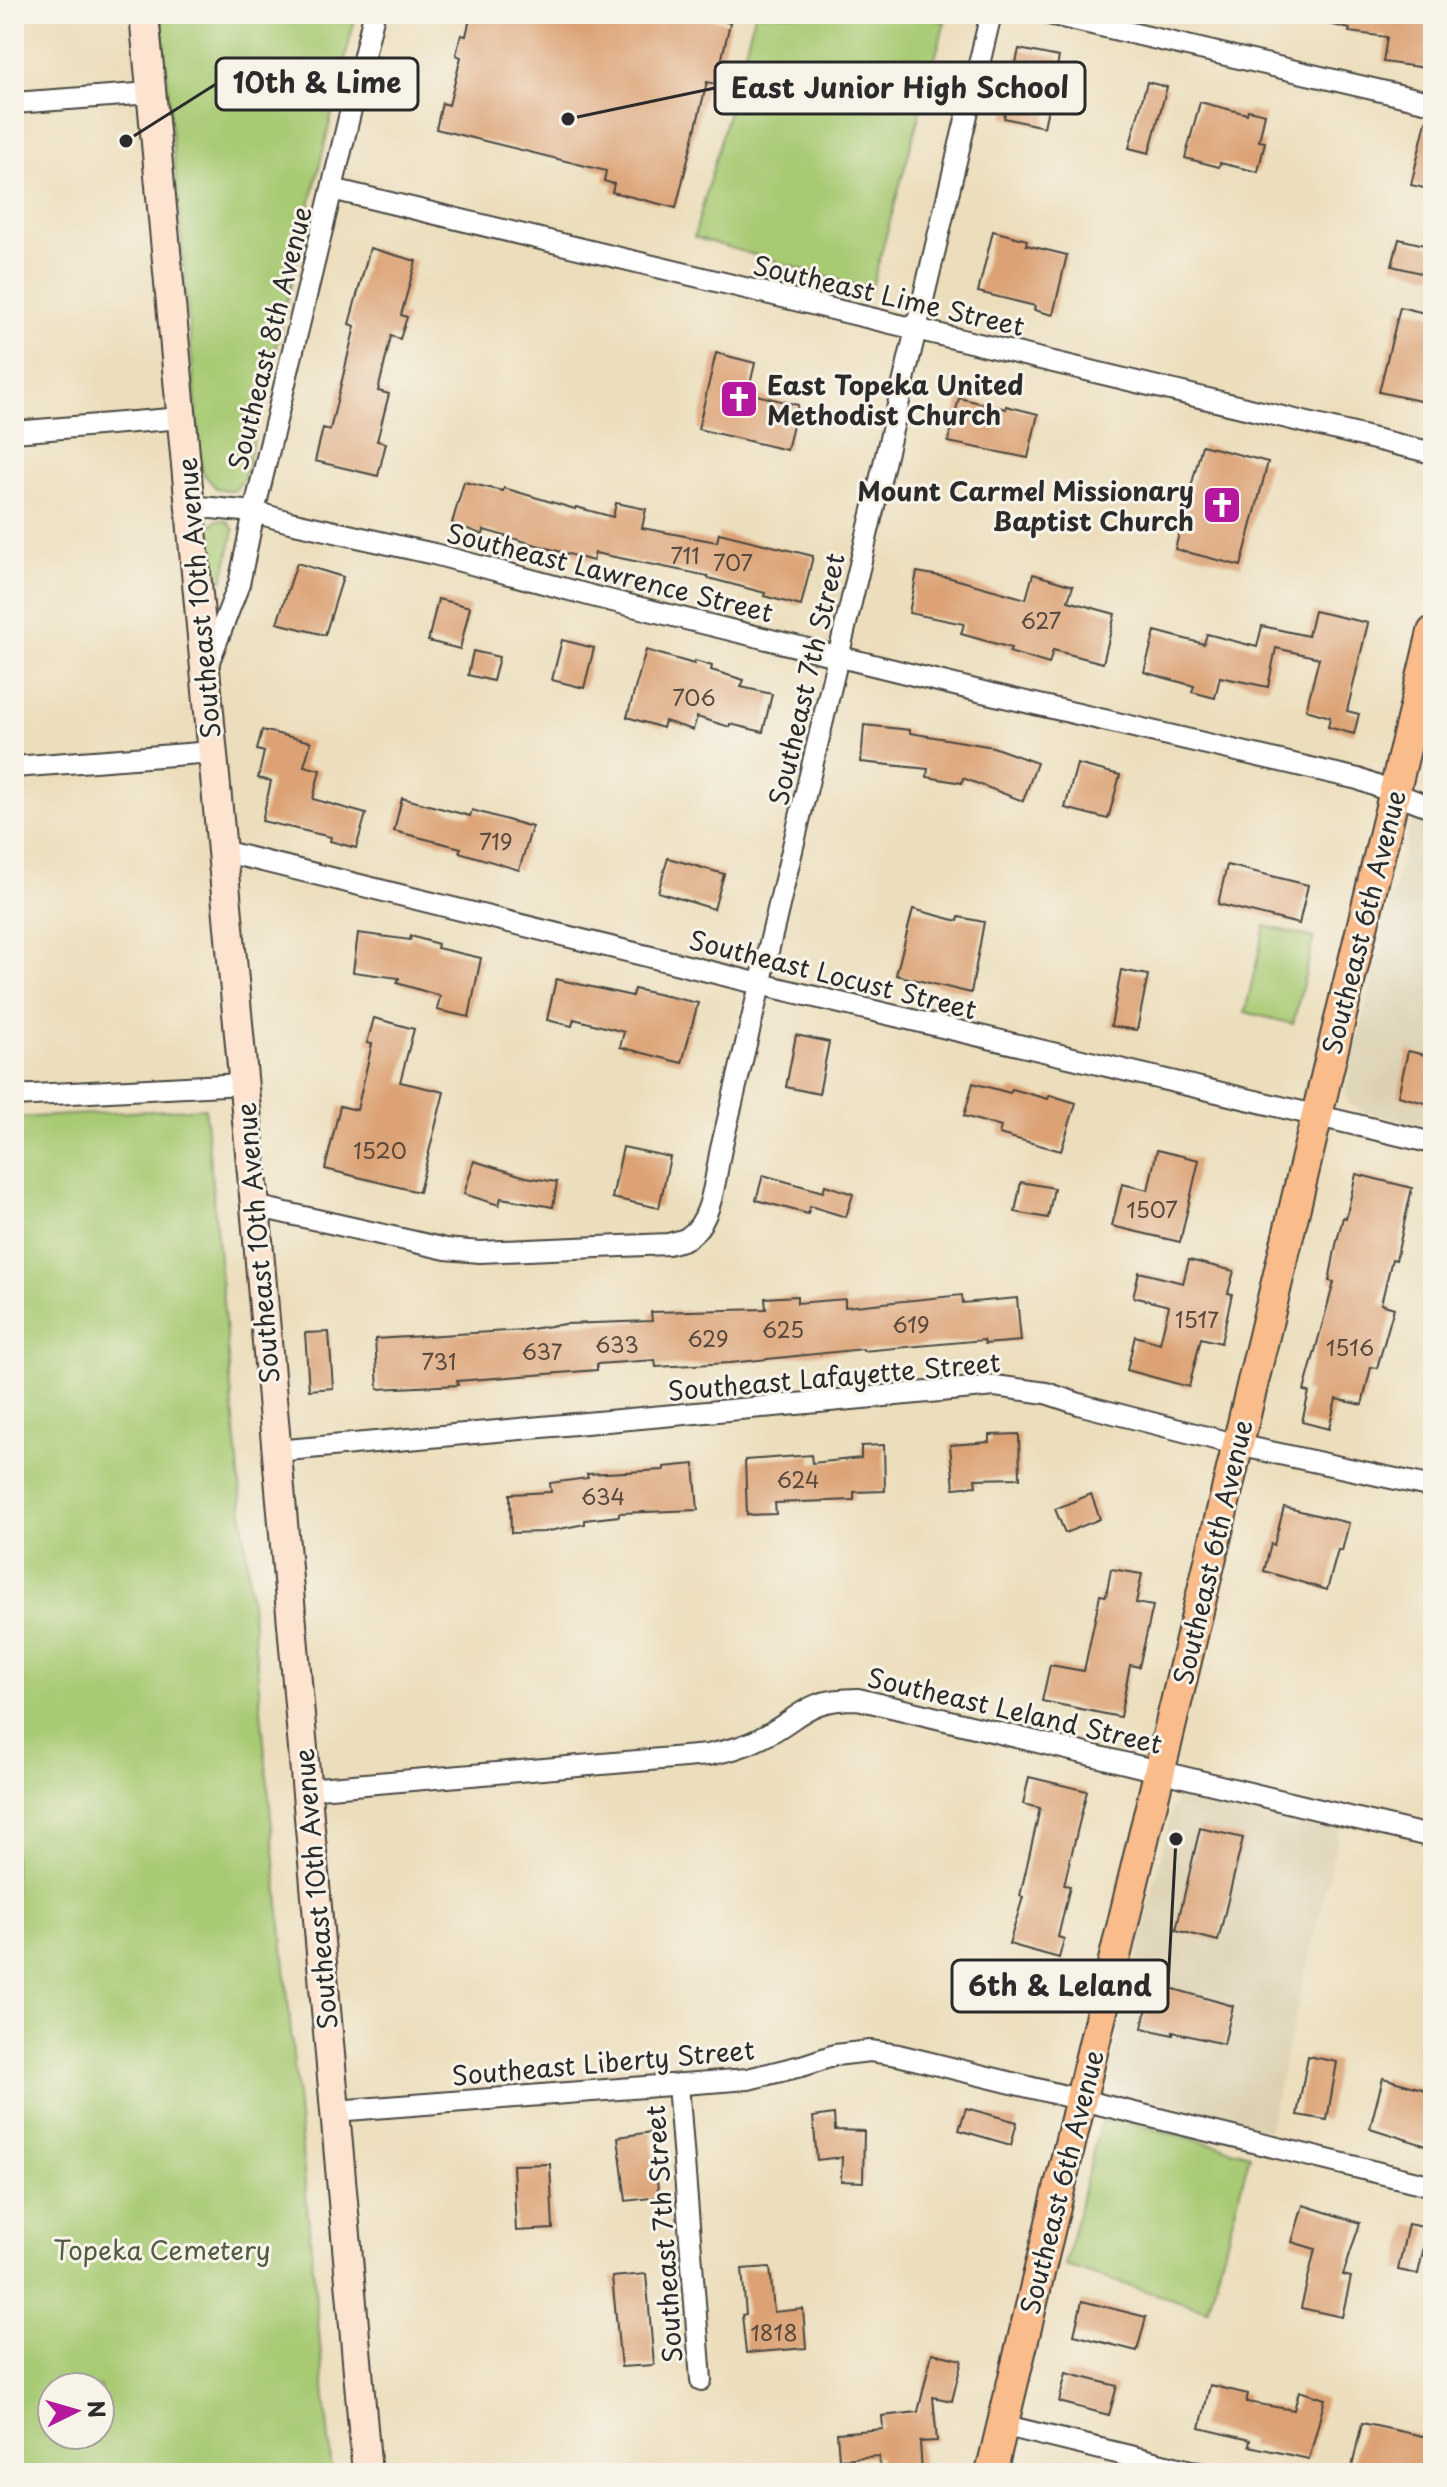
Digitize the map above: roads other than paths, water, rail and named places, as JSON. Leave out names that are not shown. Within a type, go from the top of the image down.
[{"type":"main road","name":"Southeast 10th Avenue","points":[[144,14],[255,1206],[367,2473]]},
{"type":"main road","name":"Southeast 6th Avenue","points":[[991,2473],[1433,632]]},
{"type":"street","name":"Southeast 8th Avenue","points":[[205,670],[239,584],[374,14]]},
{"type":"street","name":"Southeast 7th Street","points":[[255,1206],[446,1249],[480,1252],[668,1244],[686,1238],[700,1226],[991,14]]},
{"type":"street","points":[[1049,14],[1433,103]]},
{"type":"street","points":[[14,103],[151,93]]},
{"type":"street","name":"Southeast Lime Street","points":[[332,189],[1433,453]]},
{"type":"street","points":[[14,432],[182,418]]},
{"type":"street","name":"Southeast Lawrence Street","points":[[190,506],[254,512],[434,554],[838,656],[1358,779],[1433,808]]},
{"type":"street","points":[[14,767],[213,752]]},
{"type":"street","name":"Southeast Locust Street","points":[[222,851],[760,984],[1433,1143]]},
{"type":"street","points":[[14,1096],[243,1084]]},
{"type":"street","name":"Southeast Lafayette Street","points":[[276,1451],[995,1386],[1046,1393],[1238,1445],[1433,1487]]},
{"type":"street","name":"Southeast Leland Street","points":[[306,1789],[708,1755],[759,1739],[780,1728],[804,1709],[837,1699],[858,1699],[1433,1837]]},
{"type":"street","name":"Southeast Liberty Street","points":[[335,2111],[748,2079],[835,2055],[870,2051],[898,2055],[1433,2186]]},
{"type":"street","name":"Southeast 7th Street","points":[[678,2084],[701,2380]]},
{"type":"street","points":[[1002,2425],[1199,2473]]},
{"type":"place","name":"East Junior High School","points":[[568,119]]},
{"type":"place","name":"10th & Lime","points":[[126,141]]},
{"type":"place","name":"East Topeka United Methodist Church","points":[[739,399]]},
{"type":"place","name":"Mount Carmel Missionary Baptist Church","points":[[1222,505]]},
{"type":"place","name":"6th & Leland","points":[[1176,1839]]},
{"type":"park label","name":"Topeka Cemetery","points":[[162,2249]]}]
